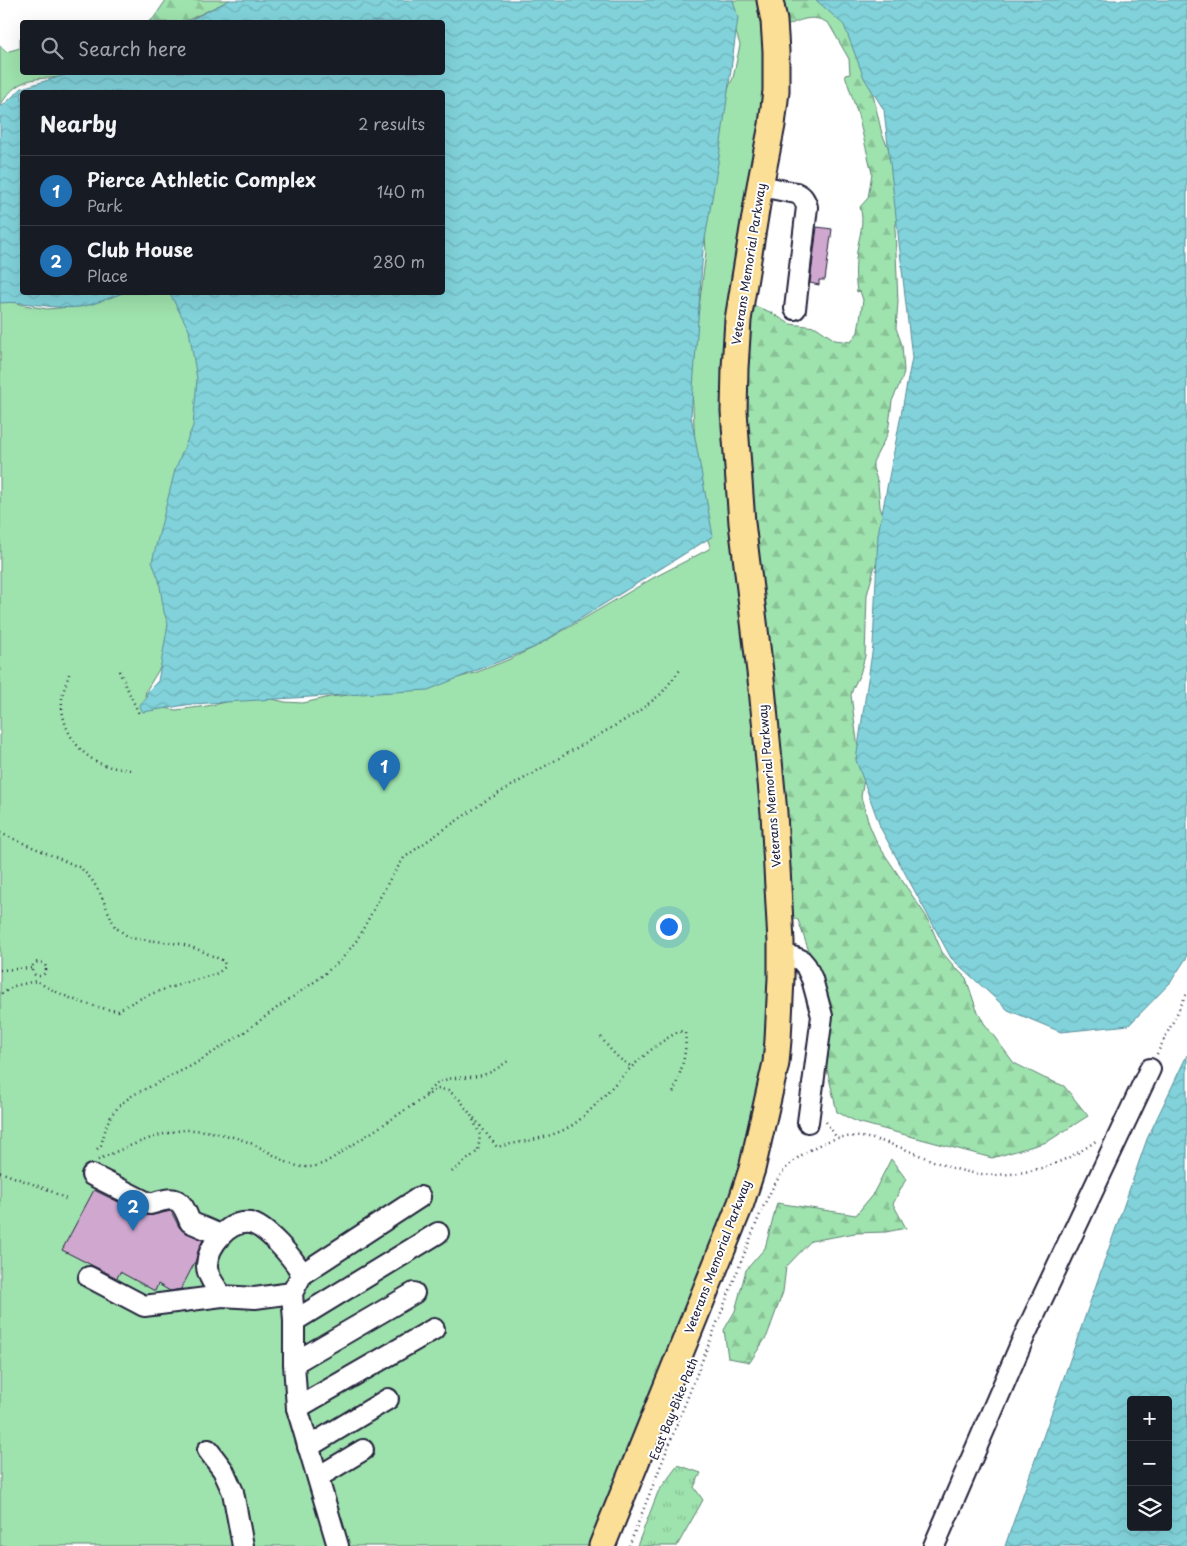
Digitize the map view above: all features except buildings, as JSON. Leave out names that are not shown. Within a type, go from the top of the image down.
[{"type":"main road","name":"Veterans Memorial Parkway","points":[[602,1546],[739,1208],[752,1169],[776,1063],[781,958],[774,813],[762,688],[742,523],[734,412],[738,320],[772,125],[776,91],[774,20],[770,0]]},
{"type":"lane","points":[[760,186],[796,193],[805,200],[807,207],[795,309]]},
{"type":"lane","points":[[781,958],[793,957],[802,960],[812,979],[822,1016],[808,1122]]},
{"type":"lane","points":[[934,1546],[1024,1337],[1150,1069]]},
{"type":"lane","points":[[94,1168],[150,1204],[167,1199],[179,1202],[185,1209],[190,1222],[220,1235]]},
{"type":"lane","points":[[338,1546],[297,1408],[292,1293],[302,1274],[420,1197]]},
{"type":"lane","points":[[222,1296],[214,1286],[206,1267],[212,1248],[220,1235],[237,1224],[250,1223],[268,1233],[285,1250],[302,1274]]},
{"type":"lane","points":[[294,1321],[438,1234]]},
{"type":"lane","points":[[89,1277],[144,1306],[222,1296],[255,1298],[292,1293]]},
{"type":"lane","points":[[294,1363],[414,1293]]},
{"type":"lane","points":[[297,1408],[434,1330]]},
{"type":"lane","points":[[308,1447],[388,1400]]},
{"type":"lane","points":[[208,1450],[223,1470],[236,1502],[243,1546]]},
{"type":"lane","points":[[318,1477],[363,1450]]},
{"type":"path","points":[[97,1149],[102,1145],[110,1119],[122,1103],[133,1095],[193,1065],[239,1036],[317,980],[341,960],[357,940],[390,879],[404,858],[487,800],[635,714],[661,694],[680,670]]},
{"type":"path","points":[[119,671],[140,716]]},
{"type":"path","points":[[69,674],[62,700],[65,725],[74,742],[89,757],[106,766],[130,770]]},
{"type":"path","points":[[0,833],[81,868],[100,892],[115,927],[130,938],[181,944],[224,961],[224,967],[218,973],[130,1002],[118,1011],[90,1006],[65,997],[36,981],[14,986],[0,995]]},
{"type":"path","points":[[0,970],[33,968],[38,963],[42,963],[45,966],[45,973],[39,976],[36,981]]},
{"type":"path","points":[[33,968],[34,972],[39,976]]},
{"type":"path","points":[[94,1168],[143,1141],[185,1130],[239,1138],[259,1146],[296,1166],[309,1167],[324,1163],[339,1154],[437,1089],[448,1090],[460,1100],[496,1147],[546,1136],[574,1124],[632,1068],[670,1036],[680,1031],[685,1034],[686,1042],[684,1057],[672,1096]]},
{"type":"path","points":[[601,1037],[620,1060],[632,1068]]},
{"type":"path","points":[[426,1096],[432,1086],[443,1080],[488,1074],[508,1061]]},
{"type":"path","points":[[449,1174],[478,1151],[480,1135],[471,1115]]},
{"type":"path","name":"East Bay Bike Path","points":[[629,1546],[762,1209],[777,1181],[792,1162],[837,1138],[850,1137],[866,1138],[890,1144],[966,1172],[990,1175],[1014,1174],[1046,1166],[1068,1157],[1083,1150],[1102,1135]]},
{"type":"path","points":[[0,1172],[49,1190],[66,1199]]},
{"type":"green space","points":[[166,0],[230,0],[188,20],[151,20]]},
{"type":"green space","points":[[726,0],[771,0],[775,21],[738,326],[778,999],[747,1179],[601,1546],[0,1546],[0,297],[24,305],[47,309],[80,306],[114,295],[179,295],[203,354],[180,608],[161,666],[146,691],[146,699],[164,708],[176,710],[244,698],[268,698],[285,702],[303,703],[330,697],[394,690],[446,681],[475,673],[535,647],[653,578],[709,549],[710,546],[702,525],[691,371],[706,252],[704,218],[719,118],[733,78],[740,45]]},
{"type":"green space","points":[[771,0],[825,0],[852,18],[868,73],[882,134],[894,160],[901,206],[895,228],[898,302],[896,328],[902,345],[904,371],[892,401],[888,433],[873,462],[878,483],[880,507],[885,523],[884,548],[874,569],[867,595],[865,656],[851,695],[857,741],[865,773],[861,797],[877,843],[928,919],[942,952],[966,978],[976,1008],[984,1023],[1014,1063],[1064,1086],[1088,1116],[1047,1142],[992,1158],[857,1122],[837,1112],[825,1061],[817,974],[798,920],[777,911],[746,556],[742,301],[770,312],[790,324],[816,327],[835,340],[851,342],[858,332],[863,300],[860,291],[857,292],[856,277],[856,256],[862,224],[860,207],[868,198],[872,173],[858,115],[845,75],[850,74],[849,59],[829,24],[823,20],[809,18],[777,31]]},
{"type":"green space","points":[[0,45],[6,52],[20,48],[20,75],[78,75],[27,81],[15,87],[0,106]]},
{"type":"green space","points":[[891,1159],[906,1179],[893,1204],[906,1228],[886,1232],[855,1233],[811,1241],[786,1267],[783,1292],[767,1336],[750,1362],[728,1358],[724,1330],[735,1311],[746,1270],[765,1248],[777,1203],[856,1215],[873,1194]]},
{"type":"green space","points":[[678,1465],[701,1473],[694,1487],[703,1500],[677,1546],[637,1546],[658,1492]]},
{"type":"water","points":[[229,0],[733,0],[738,18],[719,157],[703,251],[691,416],[713,536],[535,647],[428,690],[192,704],[143,712],[139,705],[146,699],[147,692],[158,681],[168,624],[164,612],[159,580],[152,562],[175,470],[193,426],[197,379],[189,330],[171,295],[445,295],[445,90],[20,90],[20,295],[117,295],[84,306],[69,308],[9,302],[0,303],[0,108],[22,88],[65,75],[445,75],[445,20],[191,20]]},
{"type":"water","points":[[816,0],[1187,0],[1187,957],[1170,983],[1129,1025],[1061,1032],[1008,1010],[951,958],[881,829],[856,760],[873,646],[878,534],[912,358],[884,110],[864,78],[844,25]]},
{"type":"water","points":[[1187,1055],[1187,1546],[1005,1546],[1147,1139]]},
{"type":"place","name":"Pierce Athletic Complex","points":[[384,791]]},
{"type":"place","name":"Club House","points":[[133,1231]]}]
